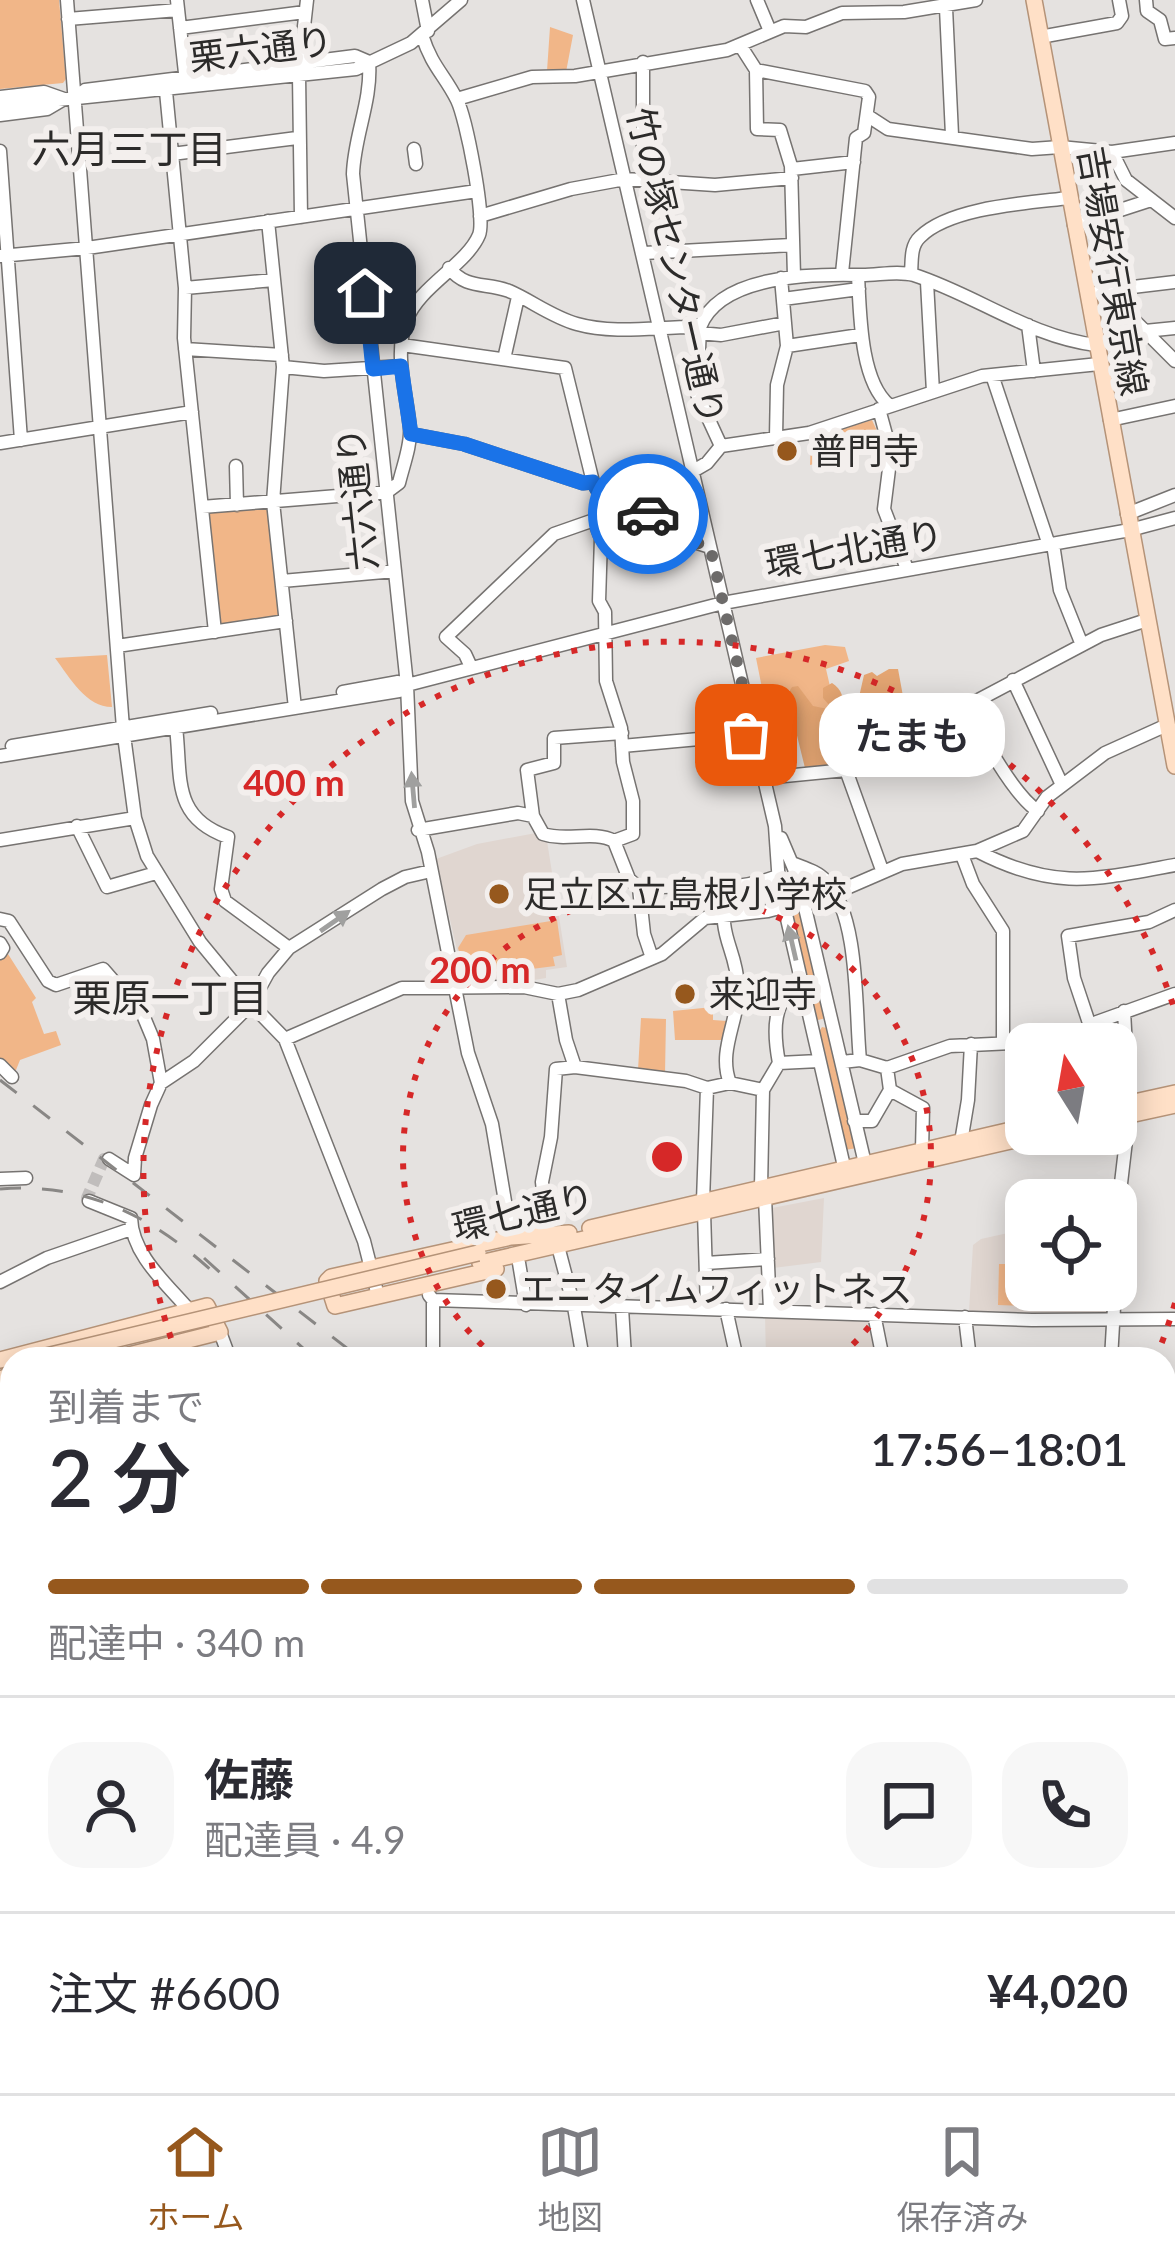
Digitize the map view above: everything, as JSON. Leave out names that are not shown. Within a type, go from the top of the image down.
[{"type":"main road","name":"吉場安行東京線","points":[[1034,0],[1074,225],[1095,291],[1096,345],[1175,766]]},
{"type":"main road","points":[[1137,1106],[1175,1093]]},
{"type":"main road","points":[[1137,1109],[1175,1105]]},
{"type":"main road","name":"環七通り","points":[[866,1169],[922,1150],[1005,1132]]},
{"type":"main road","name":"環七通り","points":[[87,1347],[1005,1141]]},
{"type":"main road","points":[[548,1233],[566,1242],[428,1294],[333,1304],[328,1279],[512,1237],[548,1233]]},
{"type":"main road","name":"環七通り","points":[[123,1347],[479,1258]]},
{"type":"main road","points":[[60,1347],[207,1306],[220,1332],[161,1347]]},
{"type":"street","points":[[67,0],[69,98],[87,248],[124,732],[135,818],[155,873],[182,918],[285,1039],[378,1296]]},
{"type":"street","points":[[202,507],[387,492],[399,483],[411,434],[401,366],[405,322],[414,305],[480,234],[477,190],[457,99],[435,69],[422,0]]},
{"type":"street","points":[[369,62],[425,33],[461,0]]},
{"type":"street","name":"竹の塚センター通り","points":[[584,0],[775,826],[784,907],[845,1174]]},
{"type":"street","points":[[757,0],[770,31]]},
{"type":"street","points":[[457,99],[527,78],[600,71],[740,45],[784,26],[806,27],[877,6],[946,8],[976,0]]},
{"type":"street","points":[[1040,37],[1117,23],[1122,16],[1119,0]]},
{"type":"street","points":[[1146,0],[1147,11],[1160,20],[1165,39],[1175,38]]},
{"type":"street","points":[[68,19],[177,5],[186,83]]},
{"type":"street","points":[[180,28],[306,6],[297,138],[301,217]]},
{"type":"street","points":[[946,8],[952,135]]},
{"type":"street","points":[[740,45],[756,70],[757,129],[780,130],[792,174],[792,245],[783,299],[787,346],[776,385],[776,437]]},
{"type":"street","name":"栗六通り","points":[[0,106],[87,100],[300,69],[356,69],[369,62]]},
{"type":"street","name":"六六通り","points":[[369,62],[369,92],[353,158],[407,685],[412,801],[428,852],[468,1054],[492,1124],[512,1237]]},
{"type":"street","points":[[643,178],[644,62]]},
{"type":"street","points":[[756,70],[865,91],[869,98],[864,133],[856,138],[842,273]]},
{"type":"street","points":[[165,86],[185,288],[185,349],[215,632]]},
{"type":"street","points":[[0,97],[44,92],[69,98]]},
{"type":"street","points":[[0,116],[47,109],[69,98]]},
{"type":"street","points":[[868,116],[888,129],[1032,149],[1112,152],[1175,143]]},
{"type":"street","points":[[172,154],[297,138]]},
{"type":"street","points":[[0,151],[6,316],[21,440]]},
{"type":"street","points":[[1112,152],[1126,180],[1175,218]]},
{"type":"street","points":[[480,216],[625,179],[715,185],[854,162]]},
{"type":"street","points":[[4,256],[477,190]]},
{"type":"street","points":[[911,274],[913,250],[922,235],[974,211],[1069,198]]},
{"type":"street","points":[[1074,225],[1151,200]]},
{"type":"street","points":[[268,221],[283,361],[272,502],[295,704]]},
{"type":"street","points":[[644,253],[792,245]]},
{"type":"street","points":[[449,268],[461,281],[505,290],[582,326],[721,335],[785,322]]},
{"type":"street","points":[[721,446],[697,394],[699,330],[709,308],[725,296],[787,277],[842,273],[859,282]]},
{"type":"street","points":[[783,299],[911,274],[1028,325],[1073,342],[1096,345]]},
{"type":"street","points":[[185,288],[274,280]]},
{"type":"street","points":[[859,282],[860,335],[875,394],[884,408],[891,453],[884,509],[907,569]]},
{"type":"street","points":[[927,282],[933,392]]},
{"type":"street","points":[[1095,291],[1175,282]]},
{"type":"street","points":[[1095,291],[1175,362]]},
{"type":"street","points":[[504,359],[518,297]]},
{"type":"street","points":[[1028,325],[1034,371]]},
{"type":"street","points":[[1145,331],[1175,328]]},
{"type":"street","points":[[787,346],[860,335]]},
{"type":"street","points":[[402,345],[565,368],[593,482],[607,507]]},
{"type":"street","points":[[185,349],[324,371],[401,366]]},
{"type":"street","points":[[471,667],[465,654],[446,637],[554,534],[594,520],[607,507],[645,500],[712,459],[721,446],[809,433],[992,375],[1100,364]]},
{"type":"street","points":[[992,375],[1082,645]]},
{"type":"street","points":[[1110,420],[1175,406]]},
{"type":"street","points":[[0,443],[192,412]]},
{"type":"street","points":[[411,434],[464,444],[583,483],[593,482]]},
{"type":"street","points":[[236,466],[237,505]]},
{"type":"street","points":[[1129,522],[1175,495]]},
{"type":"street","points":[[645,500],[650,528],[710,547]]},
{"type":"street","name":"環七北通り","points":[[0,751],[399,691],[471,667],[723,603],[1050,544],[1129,522],[1175,518]]},
{"type":"street","points":[[594,520],[601,538],[599,601],[605,612],[607,681],[633,801],[633,834],[614,841]]},
{"type":"street","points":[[282,581],[394,571]]},
{"type":"street","points":[[764,778],[846,770],[1082,645],[1148,620]]},
{"type":"street","points":[[117,646],[286,621]]},
{"type":"street","points":[[1013,680],[1063,785]]},
{"type":"street","name":"環七北通り","points":[[124,732],[295,704]]},
{"type":"street","points":[[966,705],[994,757],[1028,805],[1038,811]]},
{"type":"street","points":[[285,1039],[402,988],[524,987],[558,994],[578,990],[652,958],[705,918],[784,907],[835,893],[882,870],[977,851],[1023,831],[1063,785],[1105,753],[1167,725]]},
{"type":"street","points":[[176,727],[183,801],[202,824],[228,837],[221,889],[225,901],[289,948]]},
{"type":"street","points":[[652,958],[639,888],[628,879],[614,841],[604,836],[554,838],[543,834],[533,817],[527,770],[554,763],[554,738],[754,734]]},
{"type":"street","points":[[846,770],[882,870]]},
{"type":"street","points":[[418,830],[518,813],[533,817]]},
{"type":"street","points":[[0,840],[135,818]]},
{"type":"street","points":[[77,826],[107,887],[155,873]]},
{"type":"street","name":"竹の塚センター通り","points":[[775,826],[804,901],[866,1169]]},
{"type":"street","points":[[977,851],[1042,878],[1094,880],[1175,865]]},
{"type":"street","points":[[842,1062],[860,1060],[887,1068],[950,1046],[1003,1042],[1003,931],[973,884],[962,855]]},
{"type":"street","points":[[792,863],[814,872],[835,893],[854,945],[860,1060]]},
{"type":"street","points":[[161,1083],[194,1061],[251,1004],[289,948],[382,889],[430,871]]},
{"type":"street","points":[[639,888],[669,885],[727,890],[778,876]]},
{"type":"street","points":[[727,890],[721,915],[739,983],[726,1058],[730,1083]]},
{"type":"street","points":[[1089,1023],[1074,978],[1068,936],[1149,922],[1175,910]]},
{"type":"street","points":[[0,920],[9,921],[56,985],[103,969],[143,1015],[154,1039],[161,1083],[146,1120],[134,1175],[109,1159]]},
{"type":"street","points":[[0,943],[0,953]]},
{"type":"street","points":[[770,1310],[763,1192],[764,1090],[779,1063],[776,1013],[781,1000],[800,981]]},
{"type":"street","points":[[558,994],[575,1067]]},
{"type":"street","points":[[1097,1023],[1175,994]]},
{"type":"street","points":[[1124,1012],[1124,1023]]},
{"type":"street","points":[[812,1032],[820,1024],[832,1024]]},
{"type":"street","points":[[961,1142],[971,1044]]},
{"type":"street","points":[[779,1063],[819,1061]]},
{"type":"street","points":[[0,1065],[13,1077]]},
{"type":"street","points":[[548,1233],[542,1182],[556,1069],[575,1067],[686,1081],[707,1088],[730,1083],[764,1090]]},
{"type":"street","points":[[854,1120],[872,1121],[890,1090],[887,1068]]},
{"type":"street","points":[[707,1088],[703,1207],[707,1309]]},
{"type":"street","points":[[890,1090],[923,1108],[922,1150]]},
{"type":"street","points":[[0,1179],[26,1178]]},
{"type":"street","points":[[89,1201],[131,1218],[140,1251],[190,1310]]},
{"type":"street","points":[[0,1282],[46,1258],[131,1229]]},
{"type":"street","points":[[566,1242],[581,1347]]},
{"type":"street","points":[[706,1263],[768,1259]]},
{"type":"street","points":[[519,1263],[526,1305]]},
{"type":"street","points":[[432,1347],[428,1294],[574,1307],[1175,1319]]},
{"type":"street","points":[[622,1308],[625,1347]]},
{"type":"street","points":[[727,1309],[734,1347]]},
{"type":"street","points":[[1111,1347],[1112,1311]]},
{"type":"street","points":[[874,1315],[881,1347]]},
{"type":"street","points":[[965,1317],[969,1347]]},
{"type":"street","points":[[220,1332],[226,1347]]},
{"type":"shaded area","points":[[0,0],[59,0],[63,83],[0,89]]},
{"type":"shaded area","points":[[550,27],[573,35],[566,72],[547,71]]},
{"type":"shaded area","points":[[872,420],[884,446],[810,465],[811,438]]},
{"type":"shaded area","points":[[268,507],[282,614],[222,626],[218,624],[207,514],[210,510]]},
{"type":"shaded area","points":[[825,645],[845,647],[849,661],[826,669],[835,708],[814,715],[790,690],[762,688],[756,658]]},
{"type":"shaded area","points":[[107,655],[112,707],[86,697],[55,658]]},
{"type":"shaded area","points":[[898,669],[905,707],[893,695],[885,697],[893,710],[890,717],[897,736],[856,753],[845,731],[850,712],[870,707],[859,697],[864,675],[872,672],[877,676]]},
{"type":"shaded area","points":[[832,683],[844,703],[843,729],[827,739],[836,763],[834,767],[805,768],[787,695],[798,686],[813,706],[828,709],[823,688]]},
{"type":"shaded area","name":"足立区立島根小学校","points":[[536,833],[547,841],[567,967],[546,970],[546,978],[528,981],[464,980],[436,859],[477,844]]},
{"type":"shaded area","points":[[798,910],[805,915],[826,1018],[814,1021],[790,915]]},
{"type":"shaded area","points":[[557,920],[562,955],[553,957],[555,966],[467,977],[458,948],[466,935]]},
{"type":"shaded area","points":[[8,954],[36,998],[32,1002],[44,1034],[56,1031],[61,1045],[20,1060],[14,1075],[0,1061],[0,958]]},
{"type":"shaded area","points":[[713,1007],[713,1020],[727,1021],[724,1040],[675,1040],[673,1011]]},
{"type":"shaded area","points":[[641,1018],[666,1019],[665,1074],[638,1070]]},
{"type":"shaded area","points":[[822,1027],[831,1029],[857,1148],[845,1150],[817,1035]]},
{"type":"shaded area","points":[[824,1198],[821,1262],[773,1268],[772,1208]]},
{"type":"shaded area","points":[[1005,1234],[1005,1311],[1109,1312],[969,1311],[973,1245]]},
{"type":"shaded area","points":[[999,1264],[1005,1264],[1005,1305],[998,1305]]},
{"type":"shaded area","points":[[765,1315],[871,1320],[877,1347],[766,1347]]},
{"type":"tunnel","points":[[89,1201],[104,1159],[109,1159]]},
{"type":"railway","points":[[0,1080],[345,1347]]},
{"type":"railway","points":[[0,1189],[61,1191],[116,1207],[166,1234],[213,1272]]},
{"type":"railway","points":[[204,1258],[302,1347]]},
{"type":"way so far","points":[[648,514],[650,528],[665,536],[710,547],[754,734],[746,735]]},
{"type":"place","name":"普門寺","points":[[787,451]]},
{"type":"place","name":"たまも","points":[[746,735]]},
{"type":"place","name":"足立区立島根小学校","points":[[499,894]]},
{"type":"place","name":"来迎寺","points":[[685,994]]},
{"type":"place","name":"エニタイムフィットネス","points":[[496,1289]]},
{"type":"district","name":"六月三丁目","points":[[129,149]]},
{"type":"district","name":"栗原一丁目","points":[[170,998]]},
{"type":"route","points":[[365,293],[373,369],[401,366],[411,434],[464,444],[583,483],[593,482],[607,507],[645,500],[648,514]]}]
